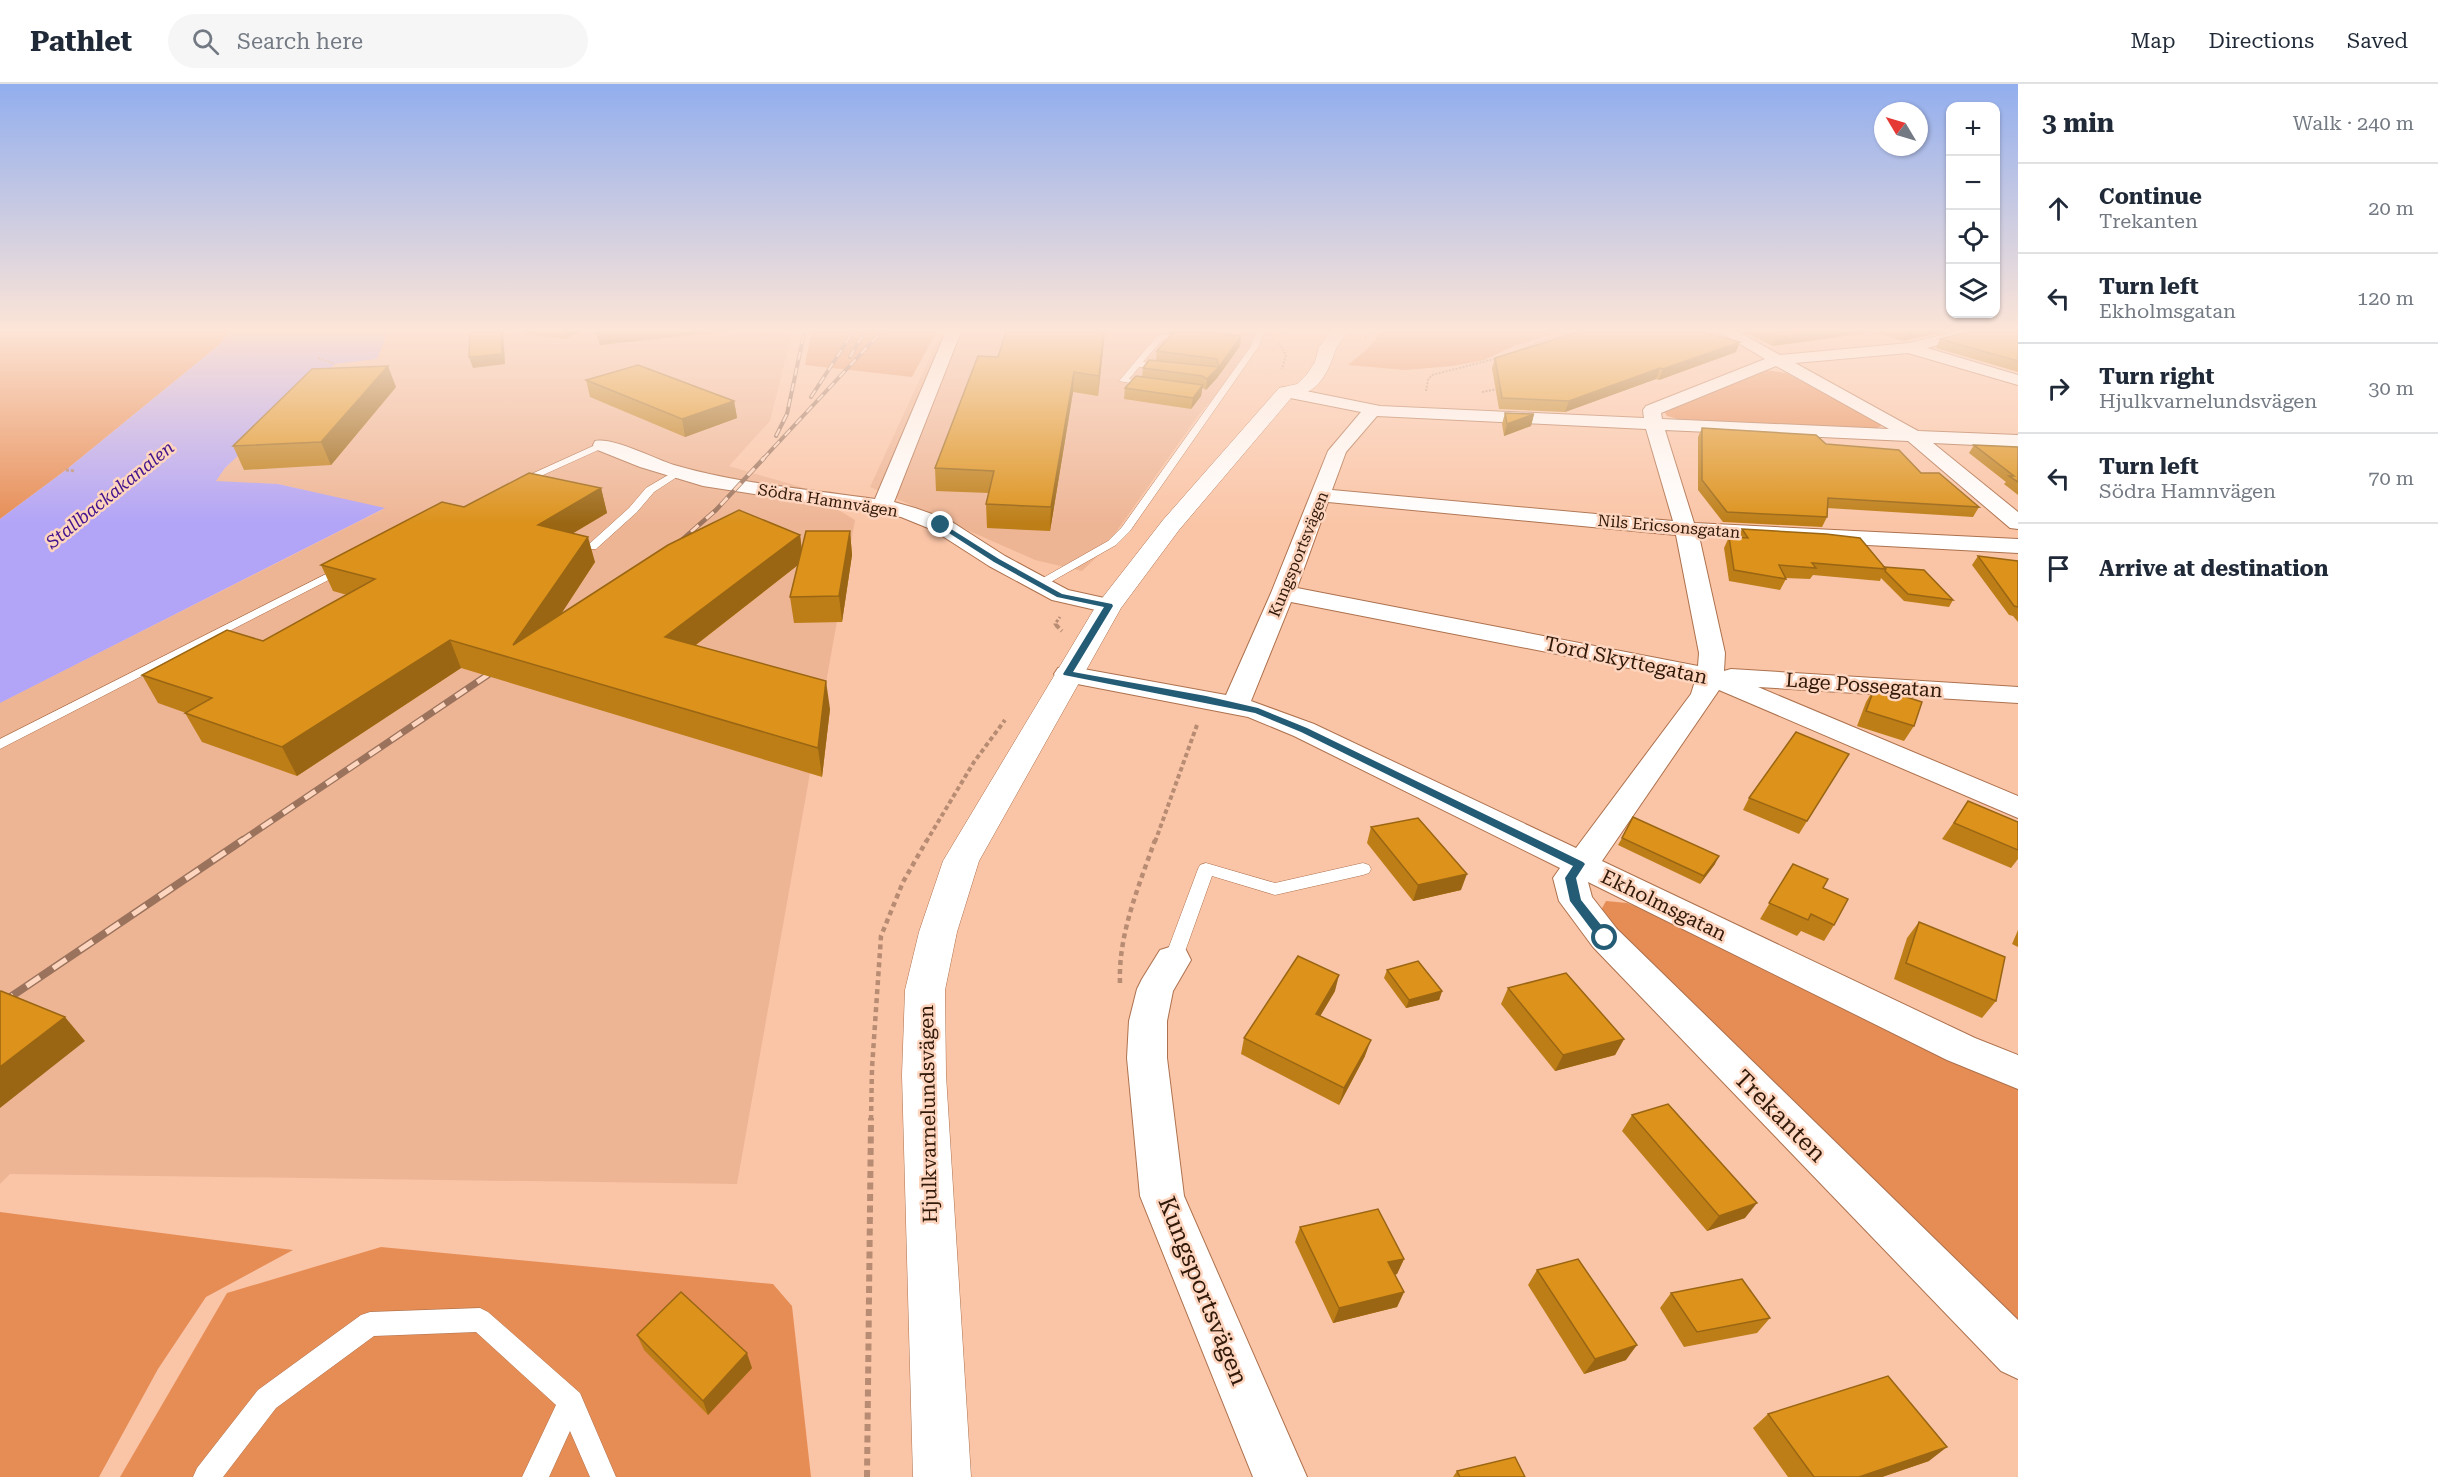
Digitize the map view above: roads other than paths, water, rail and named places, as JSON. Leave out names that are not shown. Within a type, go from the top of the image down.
[{"type":"street","points":[[882,506],[928,394]]},
{"type":"street","name":"Hjulkvarnelundsvägen","points":[[942,1477],[924,1076],[925,990],[938,932],[962,861],[1067,674],[1109,606],[1171,525],[1280,394]]},
{"type":"street","points":[[1321,394],[1373,410],[2018,441]]},
{"type":"street","points":[[1580,864],[1596,847],[1704,695],[1710,676],[1712,653],[1690,544],[1652,410],[1688,394]]},
{"type":"street","points":[[1839,394],[1912,435],[2018,523]]},
{"type":"street","name":"Kungsportsvägen","points":[[1235,705],[1283,593],[1337,451],[1373,410]]},
{"type":"street","name":"Södra Hamnvägen","points":[[602,445],[678,473],[738,486],[882,506],[908,512],[941,525],[1038,585],[1060,596],[1109,606]]},
{"type":"street","name":"Nils Ericsonsgatan","points":[[1322,495],[1684,529],[2018,546]]},
{"type":"street","name":"Tord Skyttegatan","points":[[1283,593],[1710,676],[2018,808]]},
{"type":"street","name":"Ekholmsgatan","points":[[1067,674],[1235,705],[1258,711],[1304,730],[1961,1049],[2018,1072]]},
{"type":"street","name":"Lage Possegatan","points":[[1710,676],[2018,695]]},
{"type":"street","name":"Trekanten","points":[[1580,864],[1570,878],[1576,901],[1605,938],[2018,1354]]},
{"type":"street","name":"Kungsportsvägen","points":[[1173,960],[1155,989],[1148,1021],[1147,1058],[1162,1196],[1280,1477]]},
{"type":"lane","points":[[1038,585],[1112,543],[1126,529],[1221,394]]},
{"type":"lane","points":[[508,487],[602,445]]},
{"type":"lane","points":[[592,547],[633,510],[650,490],[678,473]]},
{"type":"lane","points":[[0,745],[360,560]]},
{"type":"lane","points":[[1173,960],[1206,869],[1275,889],[1363,869]]},
{"type":"lane","points":[[206,1477],[267,1399],[370,1324],[480,1320],[571,1402],[603,1477]]},
{"type":"lane","points":[[535,1477],[571,1402]]},
{"type":"water","name":"Stallbackakanalen","points":[[159,394],[303,394],[225,468],[216,481],[278,484],[385,508],[0,703],[0,519],[66,470]]},
{"type":"railway","points":[[776,436],[787,414],[791,394]]},
{"type":"railway","points":[[763,459],[823,394]]},
{"type":"railway","points":[[676,545],[716,510],[764,458]]},
{"type":"railway","points":[[240,842],[501,666]]},
{"type":"railway","points":[[0,1004],[243,840]]}]
